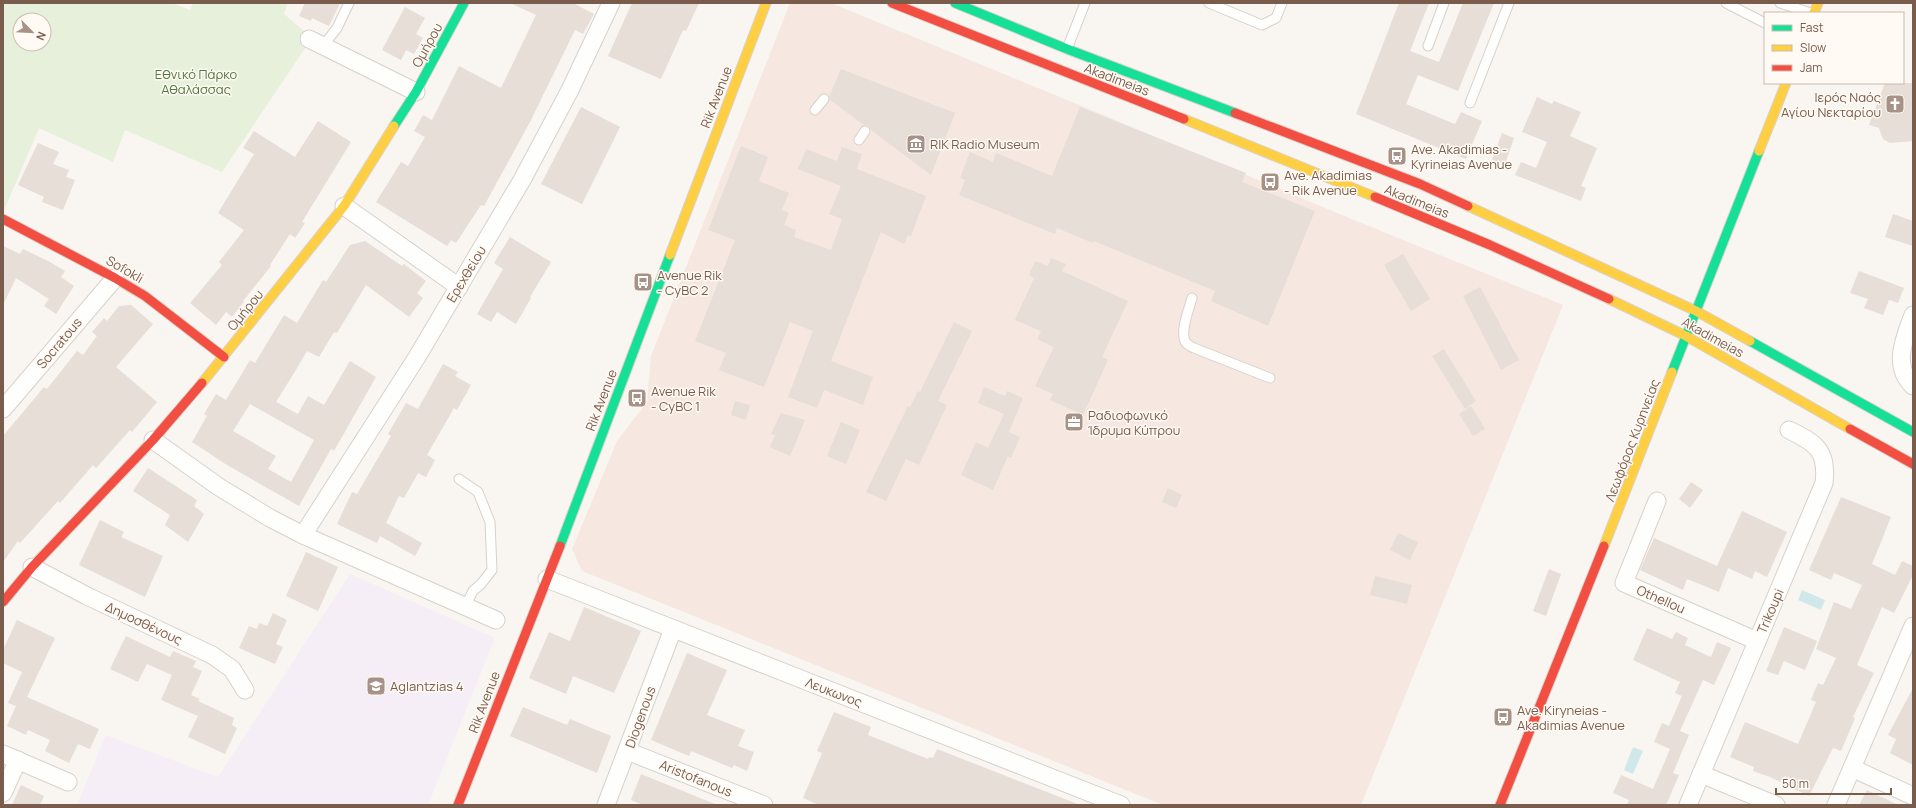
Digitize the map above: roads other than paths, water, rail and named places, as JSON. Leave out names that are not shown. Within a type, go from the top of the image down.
[{"type":"main road","name":"Ομήρου","points":[[3,602],[32,567],[153,440],[224,357],[344,206],[416,92],[464,3]]},
{"type":"main road","name":"Rik Avenue","points":[[458,805],[547,579],[766,3]]},
{"type":"main road","name":"Akadimeias","points":[[892,3],[1257,148],[1490,245],[1569,280],[1686,336],[1913,464]]},
{"type":"main road","name":"Akadimeias","points":[[955,3],[1067,49],[1420,184],[1696,311],[1913,432]]},
{"type":"main road","name":"Λεωφόρος Κυρηνείας","points":[[1500,805],[1602,553],[1786,84]]},
{"type":"main road","name":"Sofokli","points":[[3,220],[115,278],[145,296],[224,357]]},
{"type":"street","name":"Ερεχθείου","points":[[303,535],[417,357],[522,180],[570,90],[611,3]]},
{"type":"street","points":[[316,42],[416,92]]},
{"type":"street","points":[[344,206],[458,287]]},
{"type":"street","name":"Socratous","points":[[3,409],[115,278]]},
{"type":"street","points":[[1913,316],[1901,351],[1901,365],[1905,376],[1913,386]]},
{"type":"street","name":"Trikoupi","points":[[1688,805],[1824,483],[1826,467],[1818,448],[1808,439],[1789,430]]},
{"type":"street","points":[[153,440],[219,487],[270,518],[303,535],[496,620]]},
{"type":"street","name":"Othellou","points":[[1657,501],[1624,583],[1758,641]]},
{"type":"street","name":"Δημοσθένους","points":[[32,567],[87,596],[212,655],[232,669],[245,690]]},
{"type":"street","name":"Λευκωνος","points":[[547,579],[1091,799],[1121,805]]},
{"type":"street","name":"Diogenous","points":[[606,805],[673,629]]},
{"type":"street","points":[[1836,805],[1912,632]]},
{"type":"street","name":"Aristofanous","points":[[627,751],[757,804]]},
{"type":"street","points":[[3,793],[11,757],[68,782]]},
{"type":"street","points":[[1852,768],[1913,796]]},
{"type":"street","points":[[1701,774],[1776,805]]},
{"type":"lane","points":[[316,42],[337,28],[349,3]]},
{"type":"lane","points":[[1067,49],[1085,3]]},
{"type":"lane","points":[[1209,3],[1262,25],[1276,18],[1282,3]]},
{"type":"lane","points":[[1428,46],[1444,3]]},
{"type":"lane","points":[[1470,103],[1509,3]]},
{"type":"lane","points":[[1726,3],[1764,22]]},
{"type":"lane","points":[[1780,3],[1807,12]]},
{"type":"lane","points":[[815,110],[824,100]]},
{"type":"lane","points":[[859,140],[865,131]]},
{"type":"lane","points":[[1192,298],[1185,323],[1184,334],[1186,343],[1194,348],[1270,378]]},
{"type":"lane","points":[[459,479],[478,492],[490,522],[492,570],[482,584],[472,591],[465,607]]},
{"type":"water","points":[[1802,590],[1825,600],[1821,610],[1798,600]]},
{"type":"water","points":[[1633,747],[1643,751],[1633,774],[1624,770]]},
{"type":"place","name":"Ιερός Ναός Αγίου Νεκταρίου","points":[[1895,104]]},
{"type":"place","name":"RIK Radio Museum","points":[[916,144]]},
{"type":"place","name":"Ave. Akadimias - Kyrineias Avenue","points":[[1397,156]]},
{"type":"place","name":"Ave. Akadimias - Rik Avenue","points":[[1270,182]]},
{"type":"place","name":"Avenue Rik - CyBC 2","points":[[643,282]]},
{"type":"place","name":"Avenue Rik - CyBC 1","points":[[637,398]]},
{"type":"place","name":"Ραδιοφωνικό Ίδρυμα Κύπρου","points":[[1074,422]]},
{"type":"place","name":"Aglantzias 4","points":[[376,686]]},
{"type":"place","name":"Ave. Kiryneias - Akadimias Avenue","points":[[1503,717]]},
{"type":"park label","name":"Εθνικό Πάρκο Αθαλάσσας","points":[[196,82]]}]
